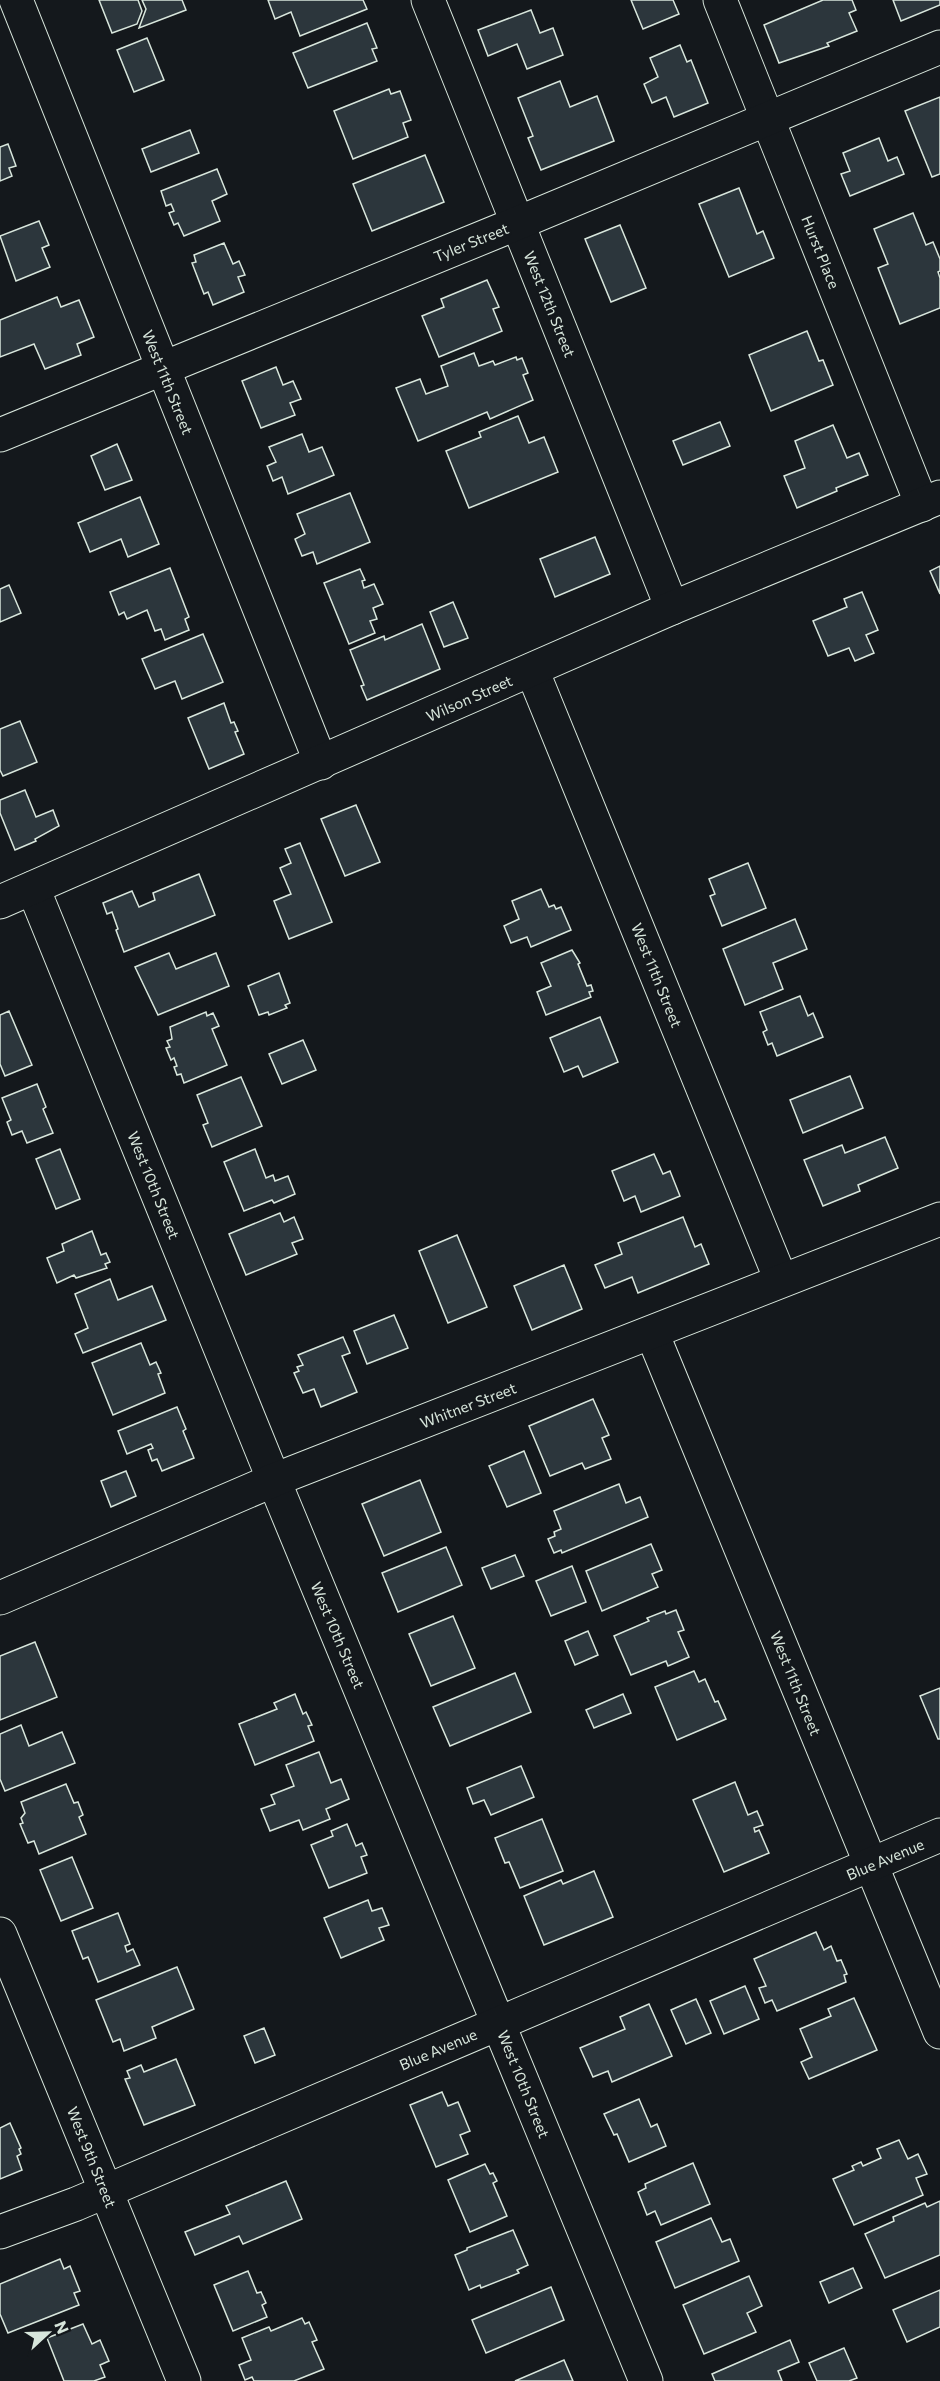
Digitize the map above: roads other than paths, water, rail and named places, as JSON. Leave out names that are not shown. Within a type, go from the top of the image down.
[{"type":"street","name":"West 11th Street","points":[[16,0],[321,763]]},
{"type":"street","name":"West 12th Street","points":[[428,0],[672,608]]},
{"type":"street","name":"Hurst Place","points":[[720,0],[767,118],[931,501]]},
{"type":"street","name":"Tyler Street","points":[[0,435],[940,47]]},
{"type":"street","name":"Wilson Street","points":[[0,902],[672,608],[931,501]]},
{"type":"street","name":"West 11th Street","points":[[532,670],[781,1280]]},
{"type":"street","name":"West 10th Street","points":[[33,888],[274,1480],[646,2381]]},
{"type":"street","name":"Whitner Street","points":[[0,1598],[274,1480],[940,1219]]},
{"type":"street","name":"West 11th Street","points":[[652,1333],[940,2032]]},
{"type":"street","name":"Blue Avenue","points":[[0,2232],[76,2204],[940,1834]]},
{"type":"street","name":"West 9th Street","points":[[0,1934],[184,2381]]}]
